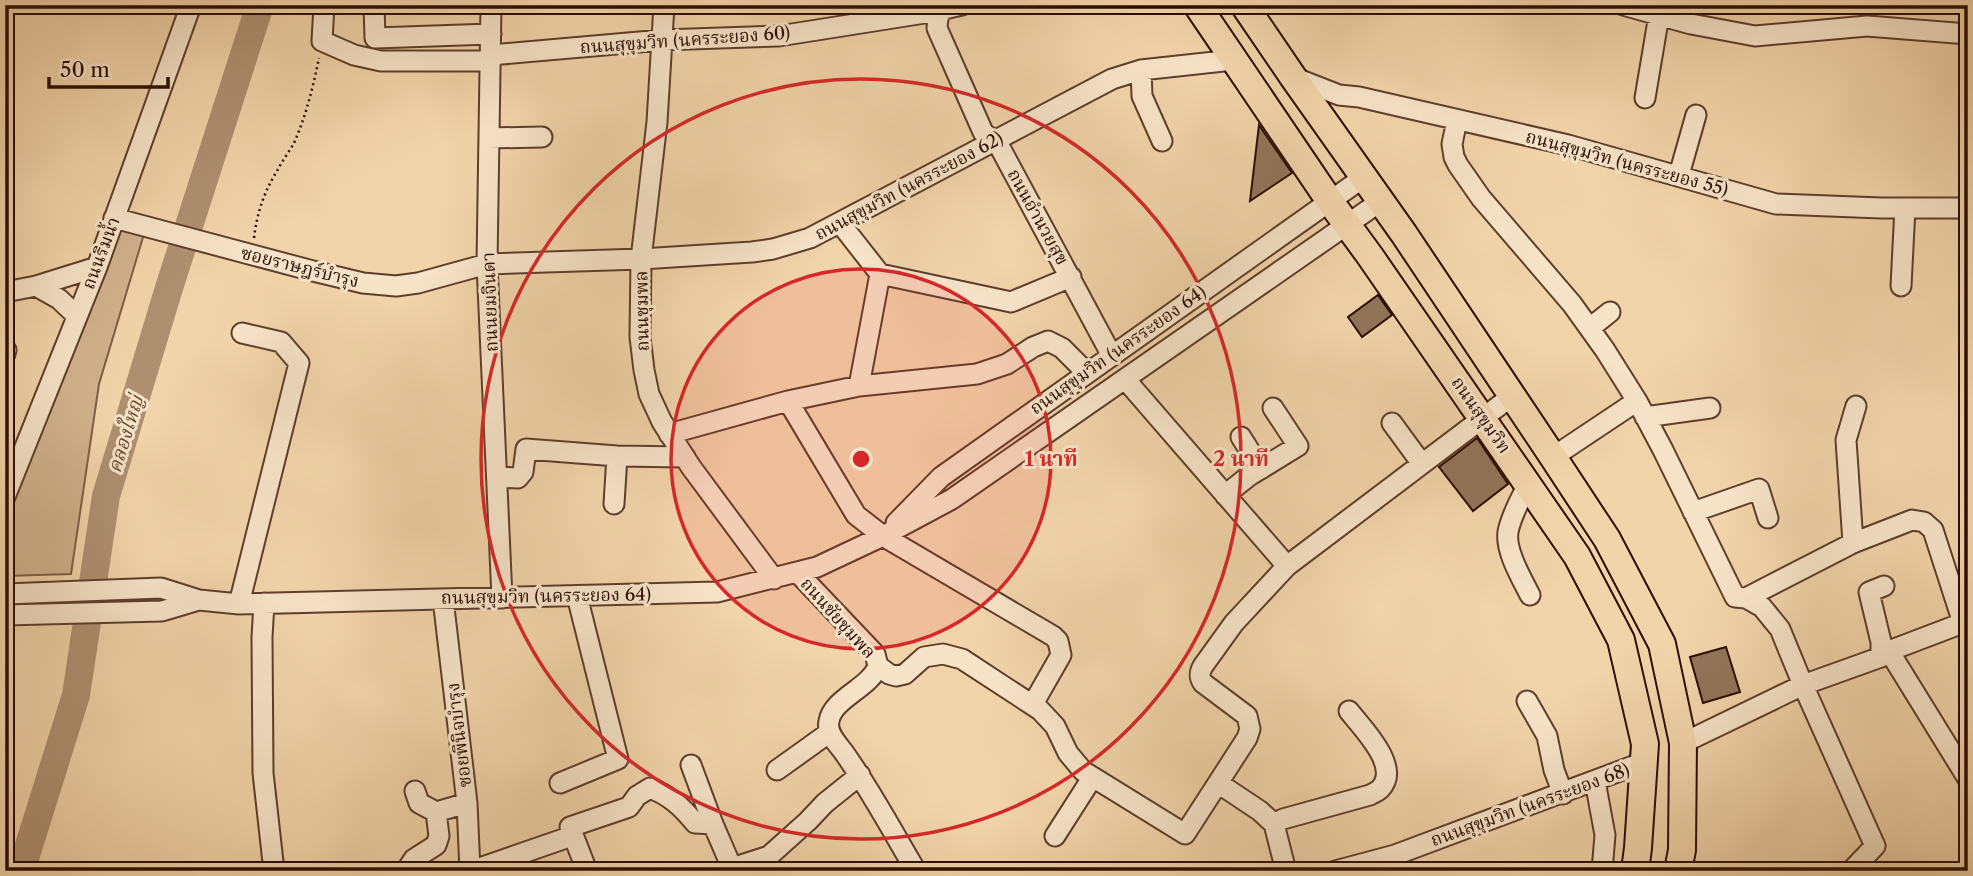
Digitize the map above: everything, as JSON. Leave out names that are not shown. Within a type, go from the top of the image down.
[{"type":"main road","name":"ถนนสุขุมวิท","points":[[1197,5],[1577,556],[1621,640],[1645,744],[1639,848],[1635,871]]},
{"type":"main road","name":"ถนนสุขุมวิท","points":[[1244,5],[1381,201],[1607,539],[1662,644],[1683,743],[1682,850],[1678,871]]},
{"type":"street","name":"ถนนริมน้ำ","points":[[5,498],[97,267],[191,5]]},
{"type":"street","points":[[322,41],[324,5]]},
{"type":"street","points":[[374,5],[375,38],[491,34]]},
{"type":"street","name":"ถนนยมจินดา","points":[[491,5],[487,264],[502,598]]},
{"type":"street","name":"ถนนชุมพล","points":[[664,5],[657,122],[641,259],[640,337],[644,370],[649,394],[669,434],[774,579]]},
{"type":"street","name":"ถนนสุขุมวิท (นครระยอง 60)","points":[[322,41],[368,60],[491,58],[662,40],[779,36],[962,5]]},
{"type":"street","points":[[1623,5],[1659,15],[1693,15],[1755,36],[1867,26],[1968,34]]},
{"type":"street","name":"ถนนอำนวยสุข","points":[[944,7],[938,18],[937,28],[983,132],[996,140],[1112,356]]},
{"type":"street","points":[[1646,98],[1659,15]]},
{"type":"street","name":"ถนนสุขุมวิท (นครระยอง 62)","points":[[487,264],[641,259],[773,249],[810,238],[840,223],[1112,79],[1141,70],[1233,60]]},
{"type":"street","points":[[1141,70],[1142,96],[1163,141]]},
{"type":"street","name":"ถนนสุขุมวิท (นครระยอง 55)","points":[[1293,77],[1339,95],[1359,97],[1568,145],[1776,204],[1968,208]]},
{"type":"street","points":[[1679,175],[1696,115]]},
{"type":"street","points":[[1457,120],[1452,144],[1458,165],[1481,198],[1590,328],[1641,409],[1735,597],[1746,598],[1762,607],[1775,620],[1875,846],[1851,871]]},
{"type":"street","points":[[489,138],[542,137]]},
{"type":"street","name":"ถนนสุขุมวิท (นครระยอง 64)","points":[[883,536],[941,477],[1364,177]]},
{"type":"street","name":"ถนนสุขุมวิท (นครระยอง 64)","points":[[6,593],[161,588],[199,600],[239,604],[717,592],[817,567],[952,499],[1381,201]]},
{"type":"street","points":[[1901,286],[1905,208]]},
{"type":"street","name":"ซอยราษฎร์บำรุง","points":[[114,218],[363,283],[396,286],[418,283],[487,264]]},
{"type":"street","points":[[840,223],[880,274],[1011,302],[1071,277]]},
{"type":"street","points":[[5,292],[36,286],[97,267]]},
{"type":"street","points":[[859,386],[880,274]]},
{"type":"street","points":[[36,286],[60,299],[77,316]]},
{"type":"street","points":[[1590,328],[1610,312]]},
{"type":"street","points":[[239,604],[299,363],[281,342],[242,333]]},
{"type":"street","points":[[669,434],[788,401],[859,386],[977,374],[1007,364],[1033,347],[1048,341],[1062,348],[1087,373]]},
{"type":"street","points":[[1125,379],[1287,566]]},
{"type":"street","points":[[916,871],[860,775],[830,732],[828,722],[834,710],[875,675],[878,666],[896,676],[905,674],[924,657],[943,654],[962,659],[1033,704],[1055,726],[1074,762],[1092,778],[1185,834],[1247,738],[1250,729],[1247,716],[1200,678],[1200,672],[1234,623],[1287,566],[1512,396]]},
{"type":"street","points":[[788,401],[856,515],[883,536],[1058,640],[1061,654],[1033,704]]},
{"type":"street","points":[[1853,543],[1846,440],[1856,406]]},
{"type":"street","points":[[1225,495],[1298,446],[1273,408]]},
{"type":"street","points":[[1553,457],[1641,409],[1710,408]]},
{"type":"street","points":[[1392,423],[1422,464]]},
{"type":"street","points":[[1241,437],[1261,469]]},
{"type":"street","points":[[497,477],[518,478],[523,472],[526,449],[617,456],[685,457]]},
{"type":"street","points":[[614,505],[617,456]]},
{"type":"street","points":[[1528,484],[1508,533],[1514,565],[1530,595]]},
{"type":"street","points":[[1693,512],[1759,489],[1768,518]]},
{"type":"street","points":[[1683,743],[1803,685],[1965,622],[1933,530],[1924,522],[1912,520],[1853,543],[1746,598]]},
{"type":"street","name":"ถนนชัยชุมพล","points":[[797,572],[875,654],[878,666]]},
{"type":"street","points":[[1884,586],[1869,592],[1885,654],[1968,779]]},
{"type":"street","points":[[560,782],[618,759],[577,596]]},
{"type":"street","name":"ซอยพินิจบำรุง","points":[[443,599],[467,803],[470,871]]},
{"type":"street","name":"ถนนสุขุมวิท (นครระยอง 64)","points":[[6,615],[162,611],[199,600]]},
{"type":"street","points":[[264,603],[263,773],[274,871]]},
{"type":"street","points":[[1527,701],[1547,736],[1554,770],[1563,794]]},
{"type":"street","points":[[1274,824],[1380,789],[1385,780],[1384,759],[1349,711]]},
{"type":"street","points":[[777,770],[830,732]]},
{"type":"street","name":"ถนนสุขุมวิท (นครระยอง 68)","points":[[1335,871],[1395,855],[1644,762]]},
{"type":"street","points":[[691,765],[732,868],[769,856],[825,803],[860,775]]},
{"type":"street","points":[[1055,836],[1092,778]]},
{"type":"street","points":[[1595,781],[1605,835],[1602,871]]},
{"type":"street","points":[[1217,783],[1260,811],[1274,824],[1286,871]]},
{"type":"street","points":[[587,871],[570,827],[629,807],[637,796],[650,788],[665,793],[695,823],[713,824]]},
{"type":"street","points":[[415,791],[419,803],[436,812],[467,803]]},
{"type":"street","points":[[406,871],[414,859],[436,845],[439,836],[436,812]]},
{"type":"street","points":[[470,871],[572,836]]},
{"type":"path","points":[[249,254],[261,203],[293,146],[300,127],[314,83],[322,41]]},
{"type":"shaded area","points":[[117,225],[144,234],[99,384],[71,574],[5,576],[5,515],[17,477]]},
{"type":"building","points":[[1259,125],[1292,173],[1250,201]]},
{"type":"building","points":[[1378,295],[1392,315],[1362,337],[1348,317]]},
{"type":"building","points":[[1477,438],[1508,484],[1473,511],[1439,467]]},
{"type":"building","points":[[1726,647],[1740,692],[1703,703],[1690,657]]},
{"type":"waterway","name":"คลองใหญ่","points":[[21,871],[76,695],[106,496],[169,288],[260,5]]}]
